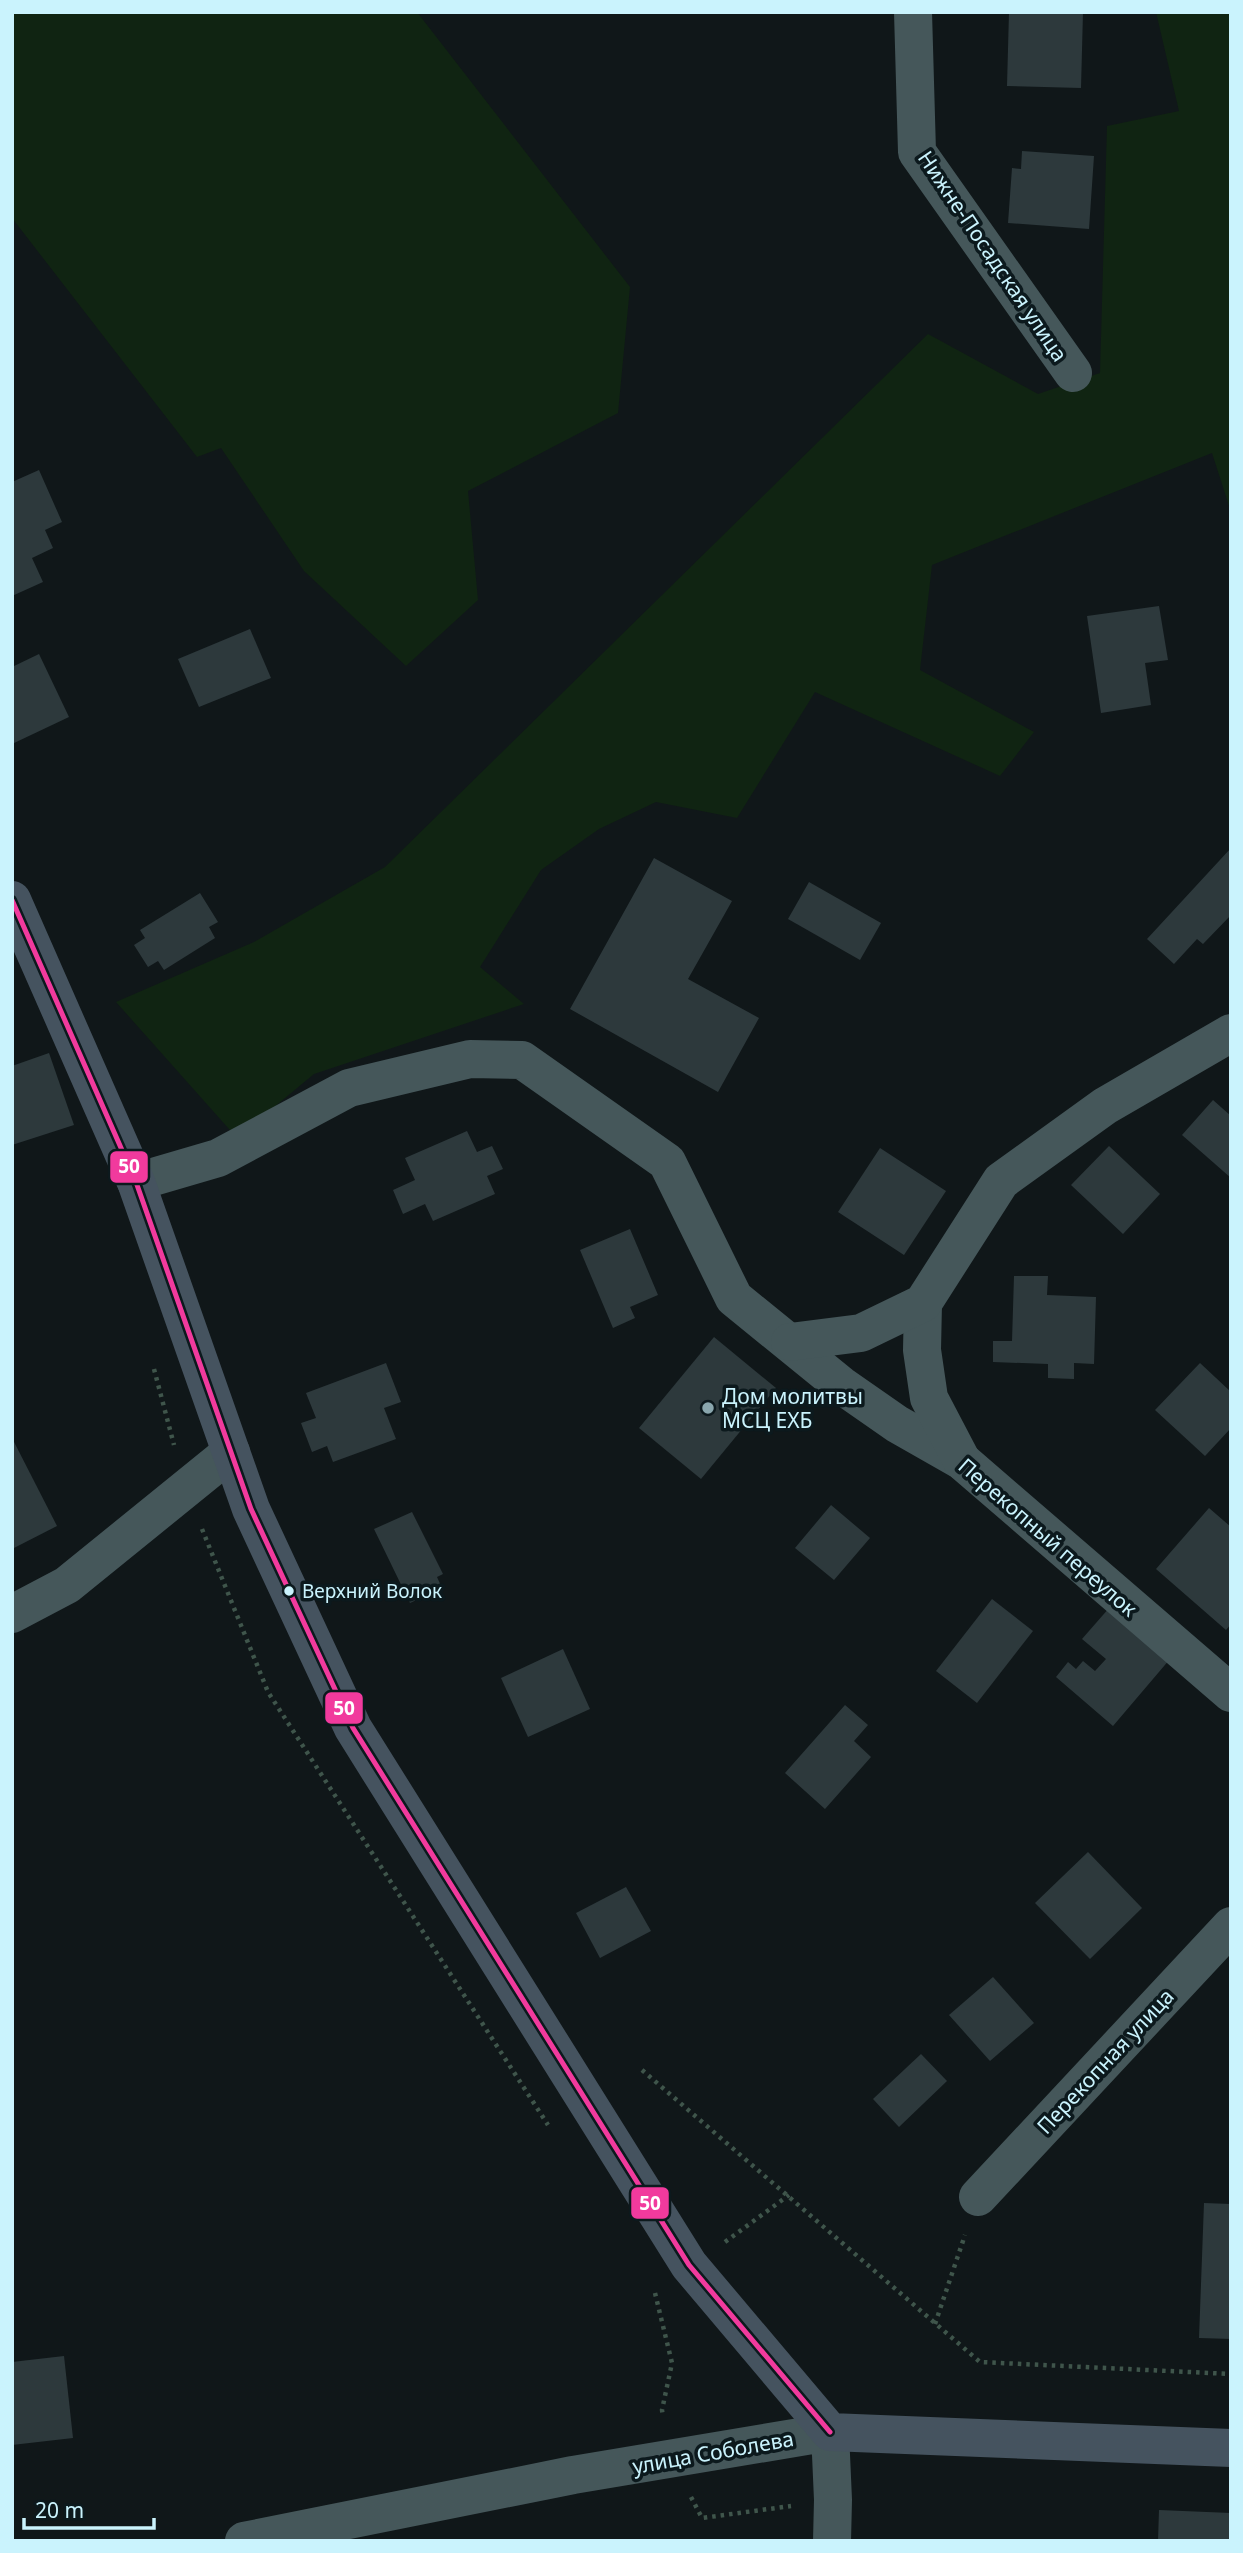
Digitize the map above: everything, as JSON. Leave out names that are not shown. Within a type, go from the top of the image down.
[{"type":"main road","points":[[12,900],[136,1182],[251,1509],[353,1728],[689,2265],[830,2432]]},
{"type":"main road","name":"улица Соболева","points":[[830,2432],[1231,2448]]},
{"type":"street","name":"Нижне-Посадская улица","points":[[914,12],[917,152],[1073,373]]},
{"type":"street","points":[[962,1461],[929,1398],[922,1350],[923,1303],[1001,1181],[1105,1106],[1231,1034]]},
{"type":"street","name":"Перекопный переулок","points":[[136,1182],[218,1158],[349,1088],[470,1059],[522,1060],[667,1162],[734,1298],[841,1385],[897,1424],[962,1461],[1231,1693]]},
{"type":"street","points":[[790,1342],[861,1333],[923,1303]]},
{"type":"street","points":[[12,1614],[67,1585],[231,1452]]},
{"type":"street","name":"Перекопная улица","points":[[978,2197],[1231,1926]]},
{"type":"street","points":[[830,2432],[834,2500],[832,2541]]},
{"type":"street","name":"улица Соболева","points":[[244,2541],[573,2475],[830,2432]]},
{"type":"path","points":[[642,2070],[980,2362],[1231,2374]]},
{"type":"path","points":[[689,2265],[744,2230],[789,2195]]},
{"type":"path","points":[[935,2324],[978,2197]]},
{"type":"green space","points":[[12,12],[417,12],[630,287],[618,413],[468,491],[478,600],[406,666],[304,571],[221,448],[197,457],[12,218]]},
{"type":"green space","points":[[1156,12],[1231,12],[1231,512],[1212,453],[932,565],[920,670],[1034,732],[1000,776],[815,692],[737,818],[656,802],[599,829],[541,870],[480,967],[524,1004],[314,1074],[237,1138],[116,1002],[254,942],[385,867],[928,334],[1038,394],[1100,373],[1107,126],[1179,111]]},
{"type":"building","points":[[1009,12],[1083,12],[1081,88],[1007,86]]},
{"type":"building","points":[[1022,151],[1094,156],[1089,229],[1008,223],[1012,168],[1021,169]]},
{"type":"building","points":[[39,470],[62,522],[45,530],[53,548],[32,558],[43,582],[12,596],[12,482]]},
{"type":"building","points":[[1159,606],[1168,660],[1145,663],[1151,705],[1101,713],[1087,616]]},
{"type":"building","points":[[250,629],[271,678],[199,707],[178,659]]},
{"type":"building","points":[[39,654],[69,717],[12,744],[12,667]]},
{"type":"building","points":[[1231,848],[1231,915],[1203,944],[1197,939],[1174,964],[1147,939]]},
{"type":"building","points":[[654,858],[732,901],[688,979],[759,1018],[718,1092],[570,1009]]},
{"type":"building","points":[[809,882],[881,923],[860,960],[788,919]]},
{"type":"building","points":[[200,893],[218,922],[209,927],[215,938],[164,970],[158,961],[148,967],[134,945],[145,938],[140,930]]},
{"type":"building","points":[[49,1053],[74,1125],[12,1145],[12,1066]]},
{"type":"building","points":[[1213,1100],[1231,1116],[1231,1178],[1182,1135]]},
{"type":"building","points":[[467,1131],[477,1152],[492,1146],[503,1169],[487,1176],[495,1194],[433,1221],[425,1204],[403,1214],[393,1190],[415,1180],[405,1158]]},
{"type":"building","points":[[1109,1146],[1160,1194],[1123,1234],[1071,1185]]},
{"type":"building","points":[[880,1148],[946,1191],[904,1255],[838,1212]]},
{"type":"building","points":[[630,1229],[658,1295],[630,1307],[635,1318],[613,1328],[580,1250]]},
{"type":"building","points":[[1014,1276],[1048,1276],[1047,1295],[1096,1297],[1094,1364],[1074,1363],[1074,1379],[1048,1378],[1048,1364],[993,1362],[993,1341],[1012,1341]]},
{"type":"building","name":"Дом молитвы МСЦ ЕХБ","points":[[714,1337],[776,1388],[701,1479],[639,1428]]},
{"type":"building","points":[[386,1363],[401,1402],[384,1408],[396,1439],[333,1462],[327,1446],[312,1452],[301,1423],[316,1418],[306,1393]]},
{"type":"building","points":[[1200,1363],[1231,1392],[1231,1428],[1205,1456],[1155,1410]]},
{"type":"building","points":[[12,1438],[57,1526],[12,1549]]},
{"type":"building","points":[[831,1505],[870,1538],[834,1580],[795,1548]]},
{"type":"building","points":[[1209,1508],[1231,1527],[1231,1624],[1226,1630],[1156,1569]]},
{"type":"building","points":[[412,1512],[443,1574],[437,1577],[442,1588],[410,1603],[374,1529]]},
{"type":"building","points":[[992,1599],[1033,1631],[977,1703],[936,1671]]},
{"type":"building","points":[[1110,1607],[1170,1659],[1113,1726],[1056,1677],[1068,1662],[1076,1669],[1083,1661],[1095,1671],[1106,1659],[1082,1639]]},
{"type":"building","points":[[563,1649],[590,1709],[528,1737],[501,1678]]},
{"type":"building","points":[[845,1705],[868,1725],[854,1741],[871,1757],[825,1809],[785,1773]]},
{"type":"building","points":[[1088,1852],[1142,1908],[1090,1959],[1035,1903]]},
{"type":"building","points":[[626,1887],[651,1931],[600,1958],[576,1913]]},
{"type":"building","points":[[993,1977],[1034,2023],[990,2061],[949,2015]]},
{"type":"building","points":[[921,2054],[947,2081],[899,2127],[873,2099]]},
{"type":"building","points":[[1204,2203],[1231,2204],[1231,2339],[1199,2338]]},
{"type":"building","points":[[64,2356],[73,2438],[12,2445],[12,2362]]},
{"type":"building","points":[[1159,2510],[1231,2513],[1231,2541],[1158,2541]]},
{"type":"transit line","name":"50","points":[[12,900],[136,1182],[251,1509],[353,1728],[689,2265],[830,2432]]},
{"type":"place","name":"Дом молитвы МСЦ ЕХБ","points":[[708,1408]]},
{"type":"place","name":"Верхний Волок","points":[[289,1591]]}]
